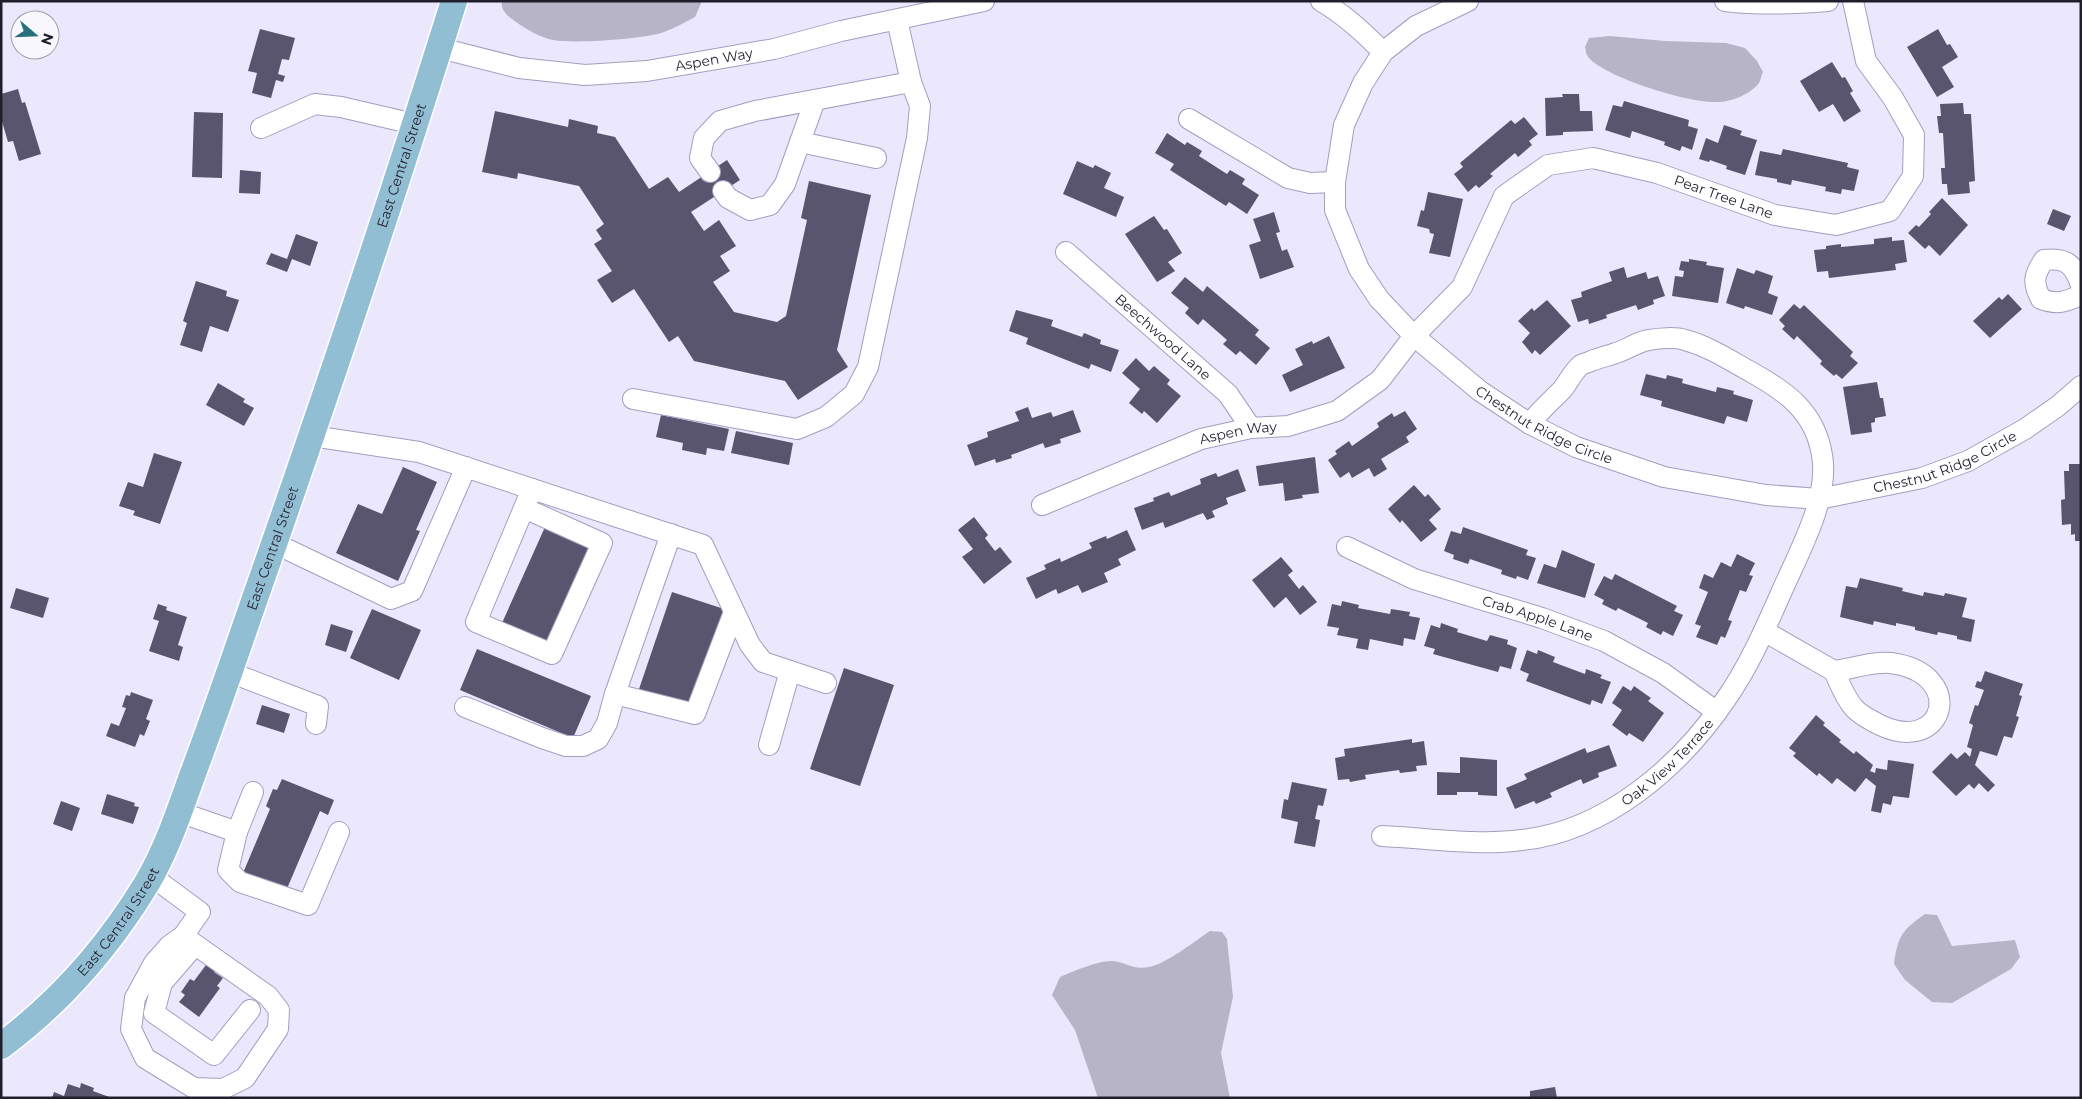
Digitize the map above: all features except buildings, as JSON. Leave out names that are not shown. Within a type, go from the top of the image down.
[{"type":"main road","name":"East Central Street","points":[[1,1046],[36,1019],[66,989],[110,938],[150,875],[168,842],[312,436],[454,1]]},
{"type":"street","name":"Aspen Way","points":[[440,48],[519,68],[585,75],[647,71],[774,49],[841,31],[984,1]]},
{"type":"street","points":[[1322,1],[1360,29],[1383,52]]},
{"type":"street","name":"Chestnut Ridge Circle","points":[[1468,1],[1416,26],[1383,52],[1363,83],[1344,125],[1335,182],[1335,210],[1359,269],[1380,299],[1414,336],[1480,391],[1530,424],[1576,447],[1664,478],[1766,495],[1819,499],[1922,478],[1968,461],[2031,424],[2058,406],[2081,386]]},
{"type":"street","points":[[1725,1],[1749,4],[1800,4],[1828,1]]},
{"type":"street","name":"Pear Tree Lane","points":[[1414,336],[1462,287],[1504,196],[1548,165],[1593,158],[1658,173],[1775,215],[1836,225],[1890,211],[1914,176],[1914,135],[1894,98],[1866,61],[1853,1]]},
{"type":"street","points":[[633,399],[797,428],[826,417],[854,394],[868,367],[917,138],[920,106],[911,82],[897,20]]},
{"type":"street","points":[[710,172],[700,158],[704,138],[720,121],[755,111],[911,82]]},
{"type":"street","points":[[723,191],[728,198],[750,210],[770,205],[785,184],[815,100]]},
{"type":"street","points":[[261,128],[315,104],[341,107],[414,124]]},
{"type":"street","points":[[1188,119],[1288,178],[1310,183],[1335,182]]},
{"type":"street","points":[[800,142],[876,158]]},
{"type":"street","name":"Beechwood Lane","points":[[1066,252],[1228,394],[1251,428]]},
{"type":"street","points":[[2081,285],[2077,273],[2070,264],[2055,258],[2044,260],[2036,272],[2035,287],[2041,299],[2053,303],[2081,295]]},
{"type":"street","name":"Aspen Way","points":[[1042,505],[1201,439],[1251,428],[1288,426],[1337,411],[1380,380],[1414,336]]},
{"type":"street","name":"Oak View Terrace","points":[[1382,836],[1502,841],[1521,840],[1558,833],[1602,814],[1638,792],[1676,758],[1717,712],[1737,681],[1764,631],[1805,539],[1824,478],[1822,454],[1815,432],[1803,410],[1784,392],[1759,377],[1684,339],[1647,340],[1581,365],[1563,389],[1537,414],[1530,424]]},
{"type":"street","points":[[312,436],[419,452],[703,545],[750,645],[763,662],[826,683]]},
{"type":"street","points":[[274,543],[391,599],[412,592],[466,467]]},
{"type":"street","points":[[524,508],[602,543],[552,654],[476,622],[532,488]]},
{"type":"street","points":[[465,707],[566,746],[583,746],[598,739],[607,723],[615,694],[671,534]]},
{"type":"street","name":"Crab Apple Lane","points":[[1347,547],[1414,579],[1542,618],[1604,642],[1663,673],[1717,712]]},
{"type":"street","points":[[615,694],[696,714],[734,612]]},
{"type":"street","points":[[1764,631],[1834,671],[1847,699],[1864,717],[1883,726],[1899,730],[1917,730],[1930,725],[1936,719],[1941,705],[1936,689],[1926,678],[1905,667],[1883,663],[1834,671]]},
{"type":"street","points":[[769,745],[790,671]]},
{"type":"street","points":[[229,672],[318,706],[316,724]]},
{"type":"street","points":[[253,792],[237,832],[228,870],[240,882],[308,905],[339,832]]},
{"type":"street","points":[[179,812],[237,832]]},
{"type":"street","points":[[150,875],[200,912],[189,940],[162,983],[154,1013],[214,1055],[250,1010]]},
{"type":"street","points":[[189,940],[268,996],[278,1010],[278,1029],[245,1078],[223,1089],[194,1088],[145,1058],[132,1029],[135,998],[154,963],[170,946],[189,940]]},
{"type":"shaded area","points":[[502,1],[702,1],[695,17],[655,35],[626,39],[563,41],[544,37],[520,25],[504,11]]},
{"type":"shaded area","points":[[1610,36],[1665,41],[1726,43],[1745,48],[1757,61],[1763,72],[1760,82],[1755,87],[1735,99],[1723,102],[1705,102],[1689,99],[1650,88],[1613,74],[1589,58],[1585,47],[1589,38]]},
{"type":"shaded area","points":[[1925,914],[1937,915],[1952,946],[2015,940],[2020,957],[2011,969],[1952,1003],[1932,1002],[1905,980],[1894,964],[1902,934]]},
{"type":"shaded area","points":[[1210,931],[1222,932],[1227,939],[1233,997],[1221,1053],[1230,1098],[1098,1098],[1075,1030],[1052,995],[1060,977],[1107,961],[1143,968],[1156,965],[1172,957]]}]
